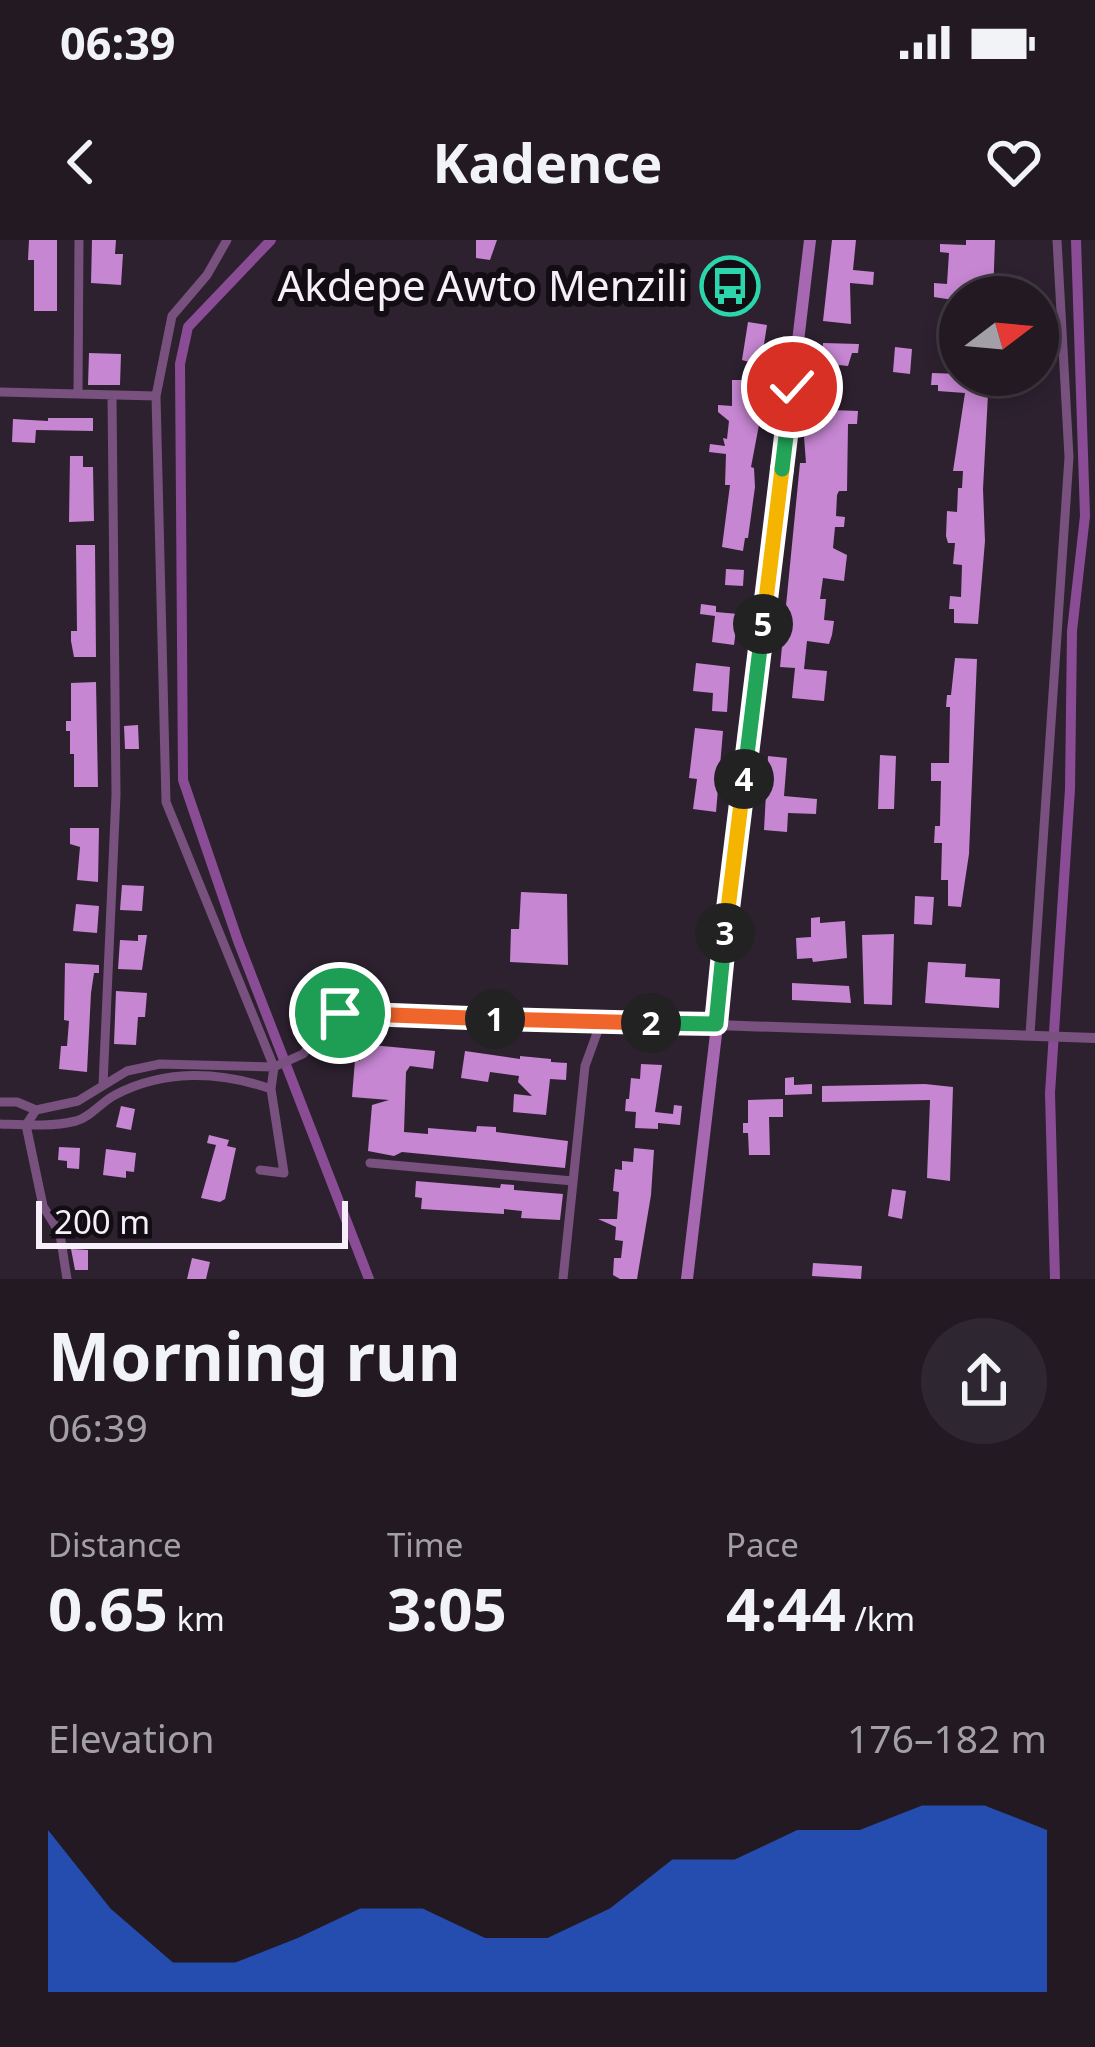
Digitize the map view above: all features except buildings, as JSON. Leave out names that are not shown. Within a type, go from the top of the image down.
[{"type":"main road","points":[[687,1279],[810,240]]},
{"type":"street","points":[[78,394],[79,240]]},
{"type":"street","points":[[227,240],[207,275],[172,316],[156,396],[166,802],[274,1067],[272,1089],[284,1173],[260,1170]]},
{"type":"street","points":[[1032,1034],[1069,457],[1057,240]]},
{"type":"street","points":[[0,392],[156,396]]},
{"type":"street","points":[[103,1086],[116,795],[112,395]]},
{"type":"street","points":[[0,1102],[17,1102],[36,1110],[78,1101],[128,1071],[160,1064],[274,1067],[303,1054],[340,1013],[1095,1038]]},
{"type":"street","points":[[563,1279],[585,1066],[601,1022]]},
{"type":"street","points":[[0,1124],[81,1120],[112,1096],[177,1075],[226,1077],[272,1089]]},
{"type":"street","points":[[36,1110],[26,1124],[43,1206],[60,1234],[67,1279]]},
{"type":"street","points":[[370,1162],[573,1181]]},
{"type":"waterway","points":[[271,240],[188,327],[180,364],[183,780],[238,941],[369,1279]]},
{"type":"waterway","points":[[1055,1279],[1050,1093],[1070,789],[1072,631],[1085,516],[1076,240]]},
{"type":"place","name":"Akdepe Awto Menzili","points":[[730,286]]},
{"type":"route","points":[[340,1013],[716,1024],[792,387]]}]
